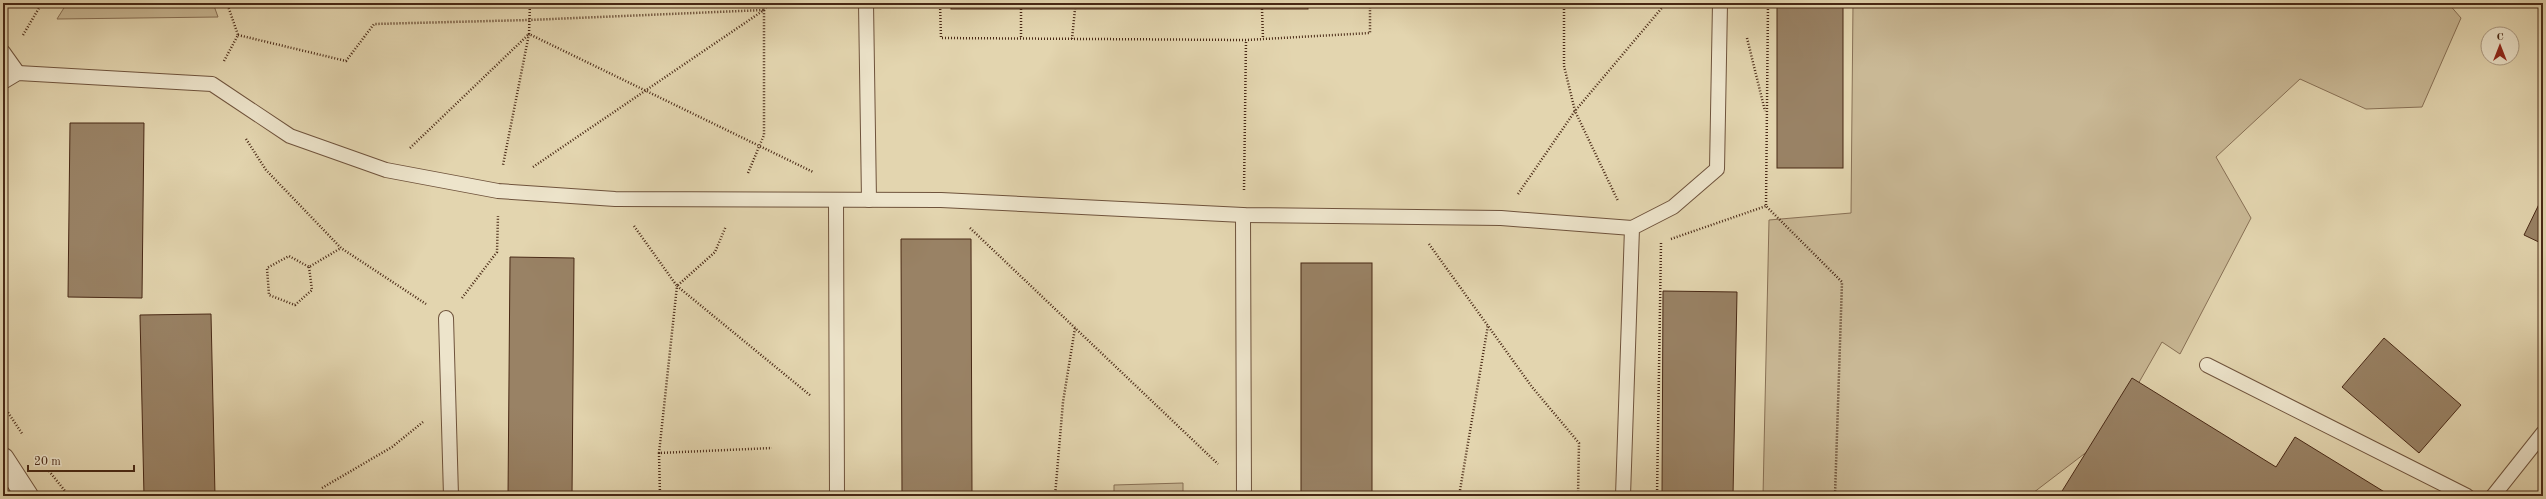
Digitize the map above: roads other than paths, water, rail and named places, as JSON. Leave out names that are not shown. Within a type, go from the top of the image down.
[{"type":"street","points":[[3,459],[27,496]]},
{"type":"lane","points":[[866,3],[869,200]]},
{"type":"lane","points":[[3,82],[18,73],[212,84],[290,136],[386,170],[498,191],[615,199],[941,200],[1243,215],[1501,218],[1632,228],[1673,207],[1717,169],[1720,3]]},
{"type":"lane","points":[[5,56],[18,73]]},
{"type":"lane","points":[[836,200],[837,496]]},
{"type":"lane","points":[[1243,215],[1244,492]]},
{"type":"lane","points":[[1623,496],[1632,228]]},
{"type":"lane","points":[[446,318],[450,496]]},
{"type":"lane","points":[[2207,365],[2467,496]]},
{"type":"lane","points":[[2493,496],[2543,434]]}]
